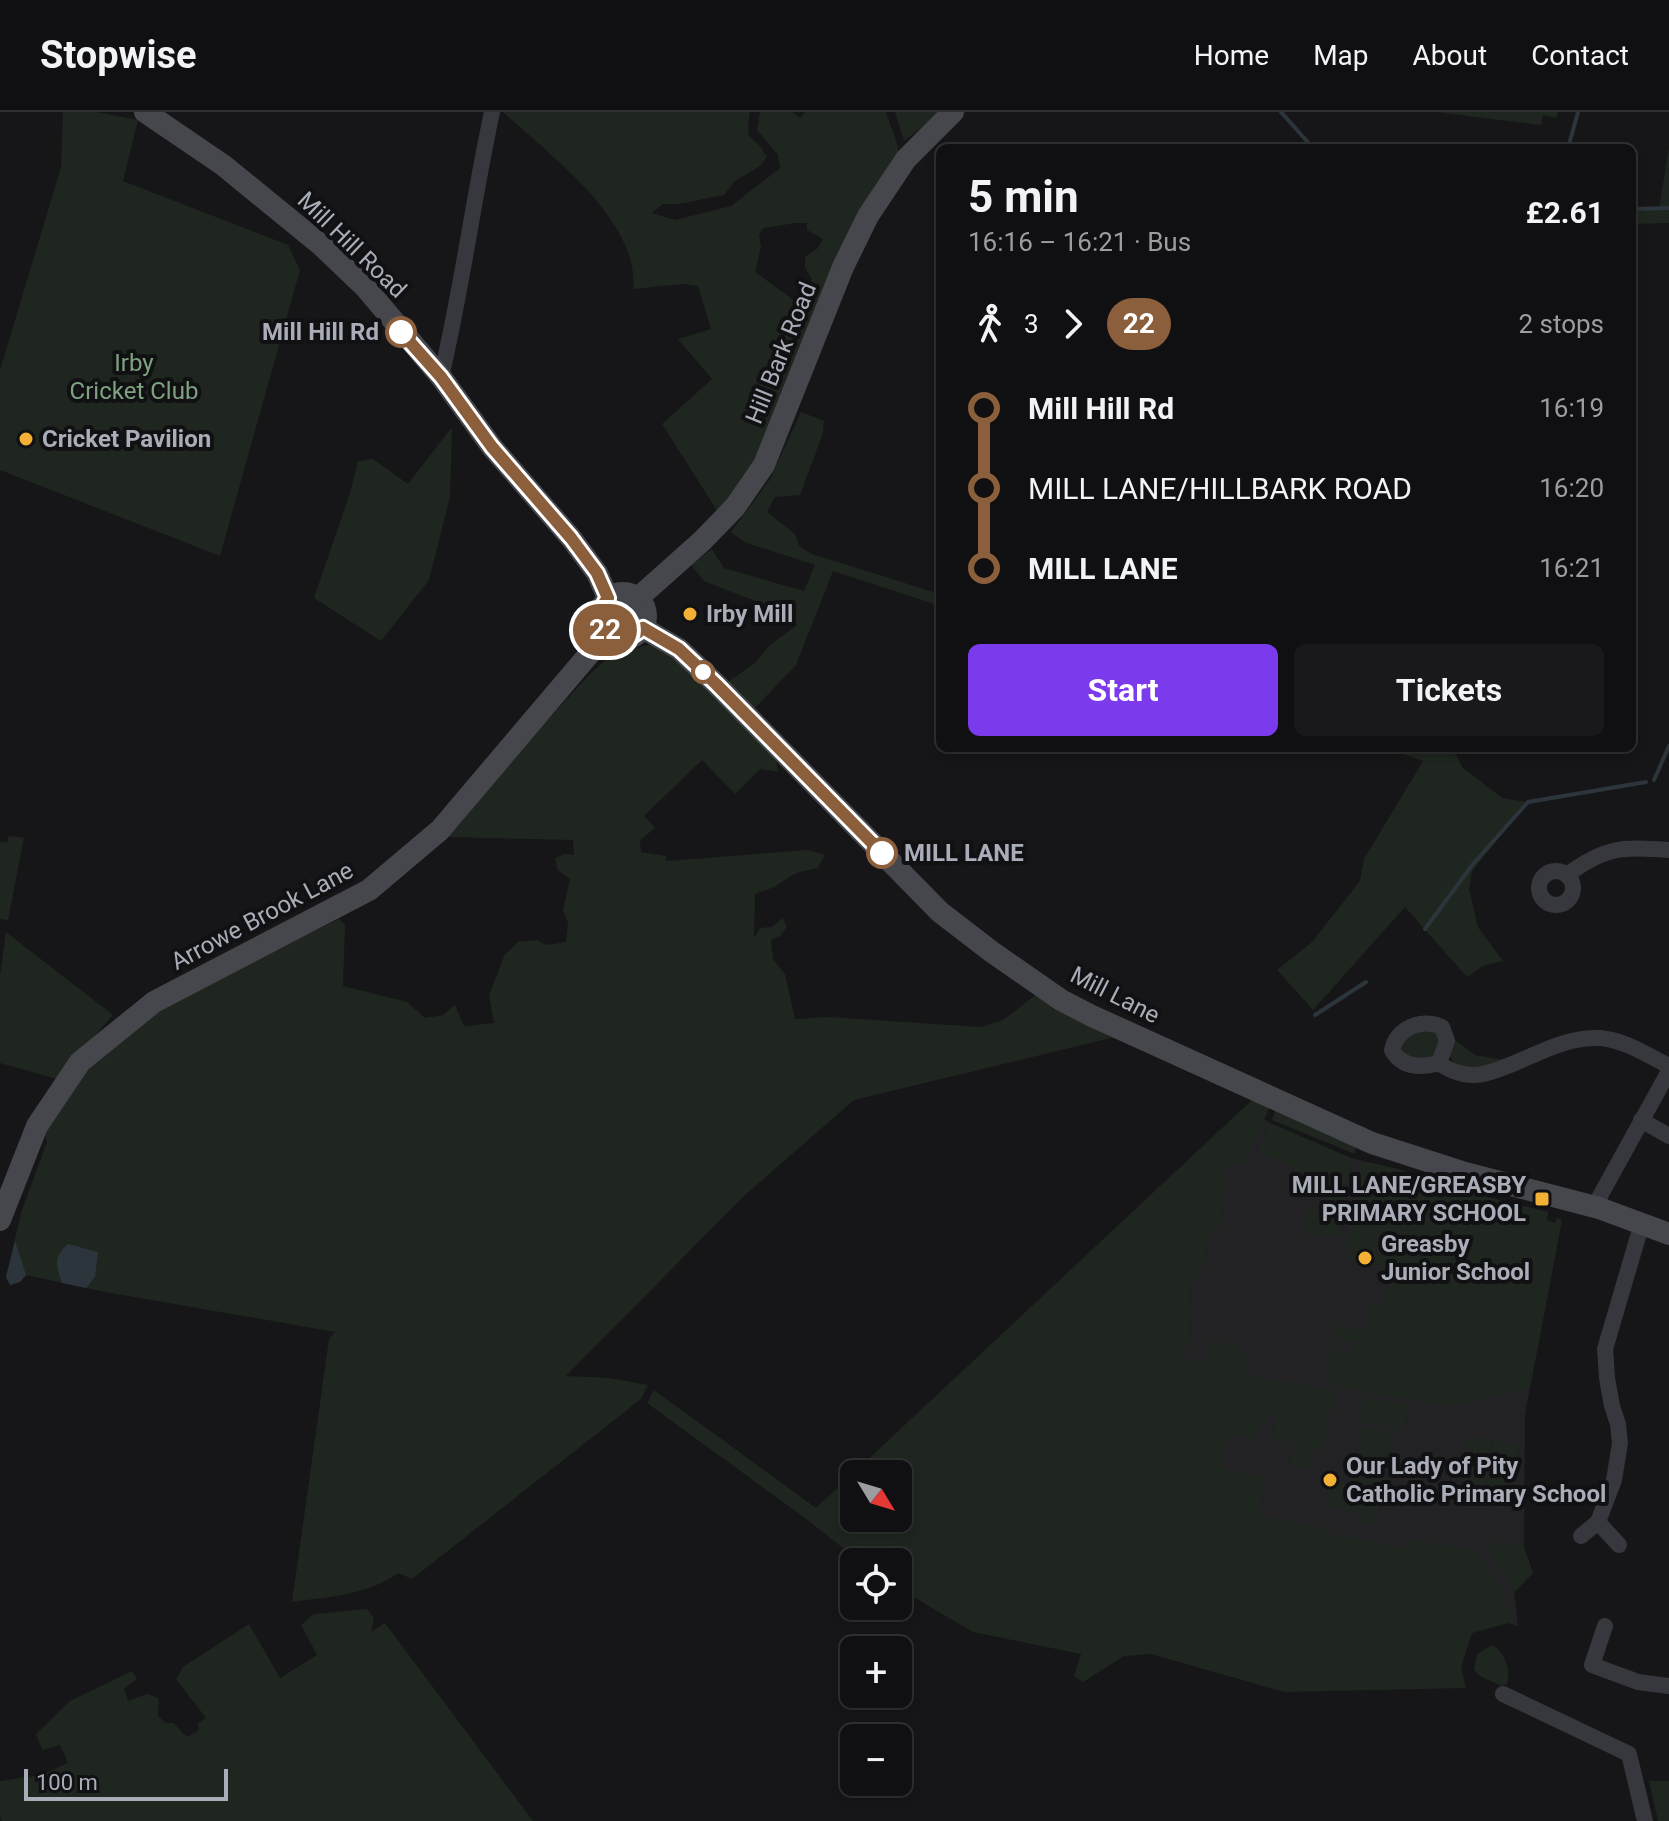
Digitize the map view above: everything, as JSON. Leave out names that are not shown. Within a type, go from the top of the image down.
[{"type":"street","name":"Mill Hill Road","points":[[145,112],[223,165],[321,245],[365,287],[441,377],[492,447],[571,538],[597,573],[608,598]]},
{"type":"street","points":[[441,377],[492,112]]},
{"type":"street","name":"Hill Bark Road","points":[[638,598],[735,507],[764,465],[843,267],[868,216],[906,159],[953,112]]},
{"type":"street","points":[[621,593],[638,598],[646,613],[643,628],[626,639],[607,633],[600,619],[608,598],[621,593]]},
{"type":"street","name":"Mill Lane","points":[[643,628],[679,649],[716,684],[940,912],[1061,1000],[1372,1143],[1465,1173],[1599,1208],[1669,1234]]},
{"type":"street","name":"Arrowe Brook Lane","points":[[0,1220],[37,1126],[80,1062],[154,1002],[369,890],[440,830],[607,633]]},
{"type":"street","points":[[1567,875],[1602,852],[1621,849],[1669,850]]},
{"type":"street","points":[[1439,1063],[1457,1072],[1485,1074],[1561,1044],[1599,1038],[1629,1045],[1669,1069],[1600,1196],[1599,1208]]},
{"type":"street","points":[[1641,1120],[1669,1136]]},
{"type":"street","points":[[1581,1536],[1598,1522],[1614,1480],[1620,1443],[1607,1378],[1605,1349],[1642,1223]]},
{"type":"street","points":[[1598,1522],[1619,1545]]},
{"type":"street","points":[[1605,1626],[1592,1665],[1638,1682],[1669,1686]]},
{"type":"street","points":[[1503,1694],[1629,1754],[1645,1821]]},
{"type":"shaded area","points":[[1245,1107],[1270,1123],[1351,1158],[1548,1212],[1547,1220],[1555,1223],[1557,1218],[1562,1220],[1525,1414],[1524,1547],[1533,1573],[1514,1592],[1518,1626],[1507,1623],[1472,1633],[1461,1667],[1373,1668],[1148,1399],[1190,1158]]},
{"type":"shaded area","points":[[15,1241],[26,1275],[20,1282],[10,1285],[6,1277]]},
{"type":"shaded area","points":[[68,1244],[98,1252],[95,1277],[86,1288],[62,1283],[57,1262]]},
{"type":"green space","name":"Irby Cricket Club","points":[[63,112],[96,112],[138,120],[123,181],[288,245],[300,270],[220,556],[0,470],[0,370],[61,167]]},
{"type":"green space","points":[[503,112],[750,112],[749,136],[767,157],[760,166],[735,181],[724,195],[663,204],[652,213],[675,220],[731,206],[780,168],[778,155],[757,130],[760,112],[792,112],[800,118],[805,112],[886,112],[898,147],[898,157],[765,451],[718,512],[662,424],[712,379],[678,339],[711,329],[698,286],[684,284],[634,289],[630,258],[609,216],[576,178]],"holes":[[[807,223],[807,230],[823,239],[818,248],[805,257],[805,267],[812,280],[805,312],[798,312],[795,301],[755,272],[761,247],[759,236],[763,228]]]},
{"type":"green space","points":[[895,112],[942,112],[904,141]]},
{"type":"green space","points":[[1437,112],[1558,112],[1557,118],[1543,115],[1541,125]]},
{"type":"green space","points":[[1669,148],[1669,223],[1636,224],[1636,209],[1659,208]]},
{"type":"green space","points":[[801,412],[824,421],[823,433],[800,495],[775,497],[767,512],[795,534],[799,546],[812,554],[936,593],[936,605],[833,571],[796,665],[754,709],[726,683],[755,663],[769,646],[797,625],[791,615],[704,581],[691,565],[712,549],[724,568],[804,591],[815,565],[744,542],[731,532],[770,479]]},
{"type":"green space","points":[[452,427],[450,497],[429,580],[381,641],[314,598],[358,461],[373,459],[408,484]]},
{"type":"green space","points":[[624,602],[633,606],[637,615],[633,624],[624,628],[615,624],[611,615],[615,606]]},
{"type":"green space","points":[[651,644],[678,662],[776,759],[778,772],[760,769],[735,794],[702,760],[644,816],[655,828],[640,840],[641,852],[666,856],[666,861],[808,850],[825,855],[818,868],[796,873],[774,887],[755,894],[754,938],[760,928],[772,927],[783,918],[787,927],[780,936],[771,940],[773,959],[785,974],[795,1019],[828,1017],[981,1027],[1003,1020],[1037,994],[1119,1036],[854,1100],[744,1196],[566,1376],[609,1378],[648,1385],[641,1399],[412,1579],[398,1573],[361,1591],[292,1602],[329,1339],[335,1332],[26,1275],[20,1282],[10,1285],[6,1277],[21,1213],[47,1142],[44,1131],[85,1069],[156,1009],[339,919],[345,925],[343,986],[407,1002],[425,1018],[443,1015],[455,1005],[464,1026],[494,1023],[489,995],[505,954],[518,942],[537,940],[546,945],[566,942],[568,923],[563,910],[570,879],[558,870],[555,858],[574,855],[573,840],[447,837],[510,761],[590,674],[611,655]]},
{"type":"green space","points":[[1397,752],[1455,752],[1462,767],[1502,798],[1528,802],[1472,871],[1469,889],[1478,927],[1503,961],[1483,966],[1467,977],[1405,907],[1313,1010],[1277,970],[1312,942],[1360,881],[1364,859],[1423,761]]},
{"type":"green space","points":[[9,836],[24,838],[8,920],[0,919],[0,842],[7,842]]},
{"type":"green space","points":[[6,932],[113,1015],[57,1079],[0,1063],[0,976]]},
{"type":"green space","points":[[1431,1027],[1442,1040],[1436,1057],[1407,1059],[1399,1048],[1402,1039]]},
{"type":"green space","points":[[1451,1037],[1475,1055],[1503,1060],[1480,1069],[1455,1065],[1449,1054]]},
{"type":"green space","points":[[1253,1099],[1270,1106],[1244,1165],[1226,1163],[1223,1177],[1227,1178],[1217,1235],[1208,1234],[1200,1280],[1192,1278],[1187,1303],[1192,1304],[1184,1360],[1206,1363],[1210,1341],[1230,1344],[1248,1358],[1246,1375],[1334,1391],[1329,1419],[1276,1410],[1251,1438],[1228,1434],[1221,1468],[1265,1477],[1257,1516],[1322,1527],[1322,1532],[1410,1549],[1412,1540],[1477,1552],[1505,1593],[1508,1623],[1472,1633],[1461,1667],[1466,1688],[1284,1692],[1151,1654],[1124,1656],[1083,1682],[1074,1676],[1081,1654],[973,1632],[912,1596],[912,1548],[843,1548],[647,1403],[654,1390],[816,1508],[840,1486],[840,1532],[912,1532],[912,1460],[867,1460]]},
{"type":"green space","points":[[1276,1108],[1356,1146],[1355,1154],[1272,1120]]},
{"type":"green space","points":[[1270,1123],[1351,1158],[1338,1236],[1303,1234],[1308,1209],[1325,1213],[1328,1196],[1292,1189],[1295,1175],[1300,1177],[1300,1181],[1312,1184],[1314,1171],[1302,1168],[1300,1174],[1294,1172],[1295,1169],[1258,1151]]},
{"type":"green space","points":[[1361,1161],[1548,1212],[1547,1220],[1555,1223],[1557,1218],[1562,1220],[1530,1388],[1449,1406],[1334,1386],[1326,1379],[1331,1346],[1338,1348],[1337,1353],[1350,1356],[1354,1342],[1339,1339],[1338,1344],[1332,1344],[1335,1324],[1366,1330],[1371,1301],[1386,1303],[1392,1268],[1352,1259],[1346,1246]]},
{"type":"green space","points":[[1364,1397],[1408,1405],[1405,1422],[1395,1429],[1359,1421]]},
{"type":"green space","points":[[1278,1413],[1328,1421],[1323,1448],[1315,1447],[1310,1470],[1291,1466],[1295,1443],[1273,1439]]},
{"type":"green space","points":[[1362,1426],[1393,1432],[1383,1487],[1352,1481]]},
{"type":"green space","points":[[1469,1437],[1491,1440],[1483,1491],[1460,1487]]},
{"type":"green space","points":[[1494,1441],[1518,1445],[1510,1495],[1486,1491]]},
{"type":"green space","points":[[1329,1482],[1381,1492],[1375,1525],[1365,1523],[1356,1512],[1326,1506]]},
{"type":"green space","points":[[1483,1541],[1524,1547],[1533,1573],[1514,1592]]},
{"type":"green space","points":[[367,1609],[374,1618],[371,1632],[385,1623],[533,1821],[2,1821],[0,1781],[41,1775],[68,1763],[60,1745],[42,1750],[36,1734],[70,1701],[132,1671],[137,1679],[124,1689],[128,1701],[147,1694],[159,1698],[158,1716],[165,1723],[173,1723],[187,1737],[199,1730],[198,1723],[206,1718],[176,1679],[183,1667],[249,1624],[280,1678],[317,1655],[301,1625],[314,1614]]},
{"type":"green space","points":[[1492,1645],[1504,1657],[1507,1667],[1507,1684],[1501,1686],[1478,1675],[1474,1669],[1477,1654]]},
{"type":"green space","points":[[1649,1781],[1669,1781],[1669,1821],[1658,1821]]},
{"type":"waterway","points":[[1281,112],[1309,144]]},
{"type":"waterway","points":[[1569,144],[1578,112]]},
{"type":"waterway","points":[[1636,209],[1669,208]]},
{"type":"waterway","points":[[1654,780],[1669,746]]},
{"type":"waterway","points":[[1425,929],[1473,864],[1528,802],[1646,782]]},
{"type":"waterway","points":[[1315,1015],[1366,982]]},
{"type":"bus line","name":"22","points":[[401,332],[441,377],[492,447],[571,538],[597,573],[608,598],[600,619],[607,633],[626,639],[643,628],[679,649],[882,853]]},
{"type":"place","name":"Mill Hill Rd","points":[[401,332]]},
{"type":"place","name":"Cricket Pavilion","points":[[26,439]]},
{"type":"place","name":"Irby Mill","points":[[690,614]]},
{"type":"place","name":"MILL LANE","points":[[882,853]]},
{"type":"place","name":"MILL LANE/GREASBY PRIMARY SCHOOL","points":[[1542,1199]]},
{"type":"place","name":"Greasby Junior School","points":[[1365,1258]]},
{"type":"place","name":"Our Lady of Pity Catholic Primary School","points":[[1330,1480]]}]
